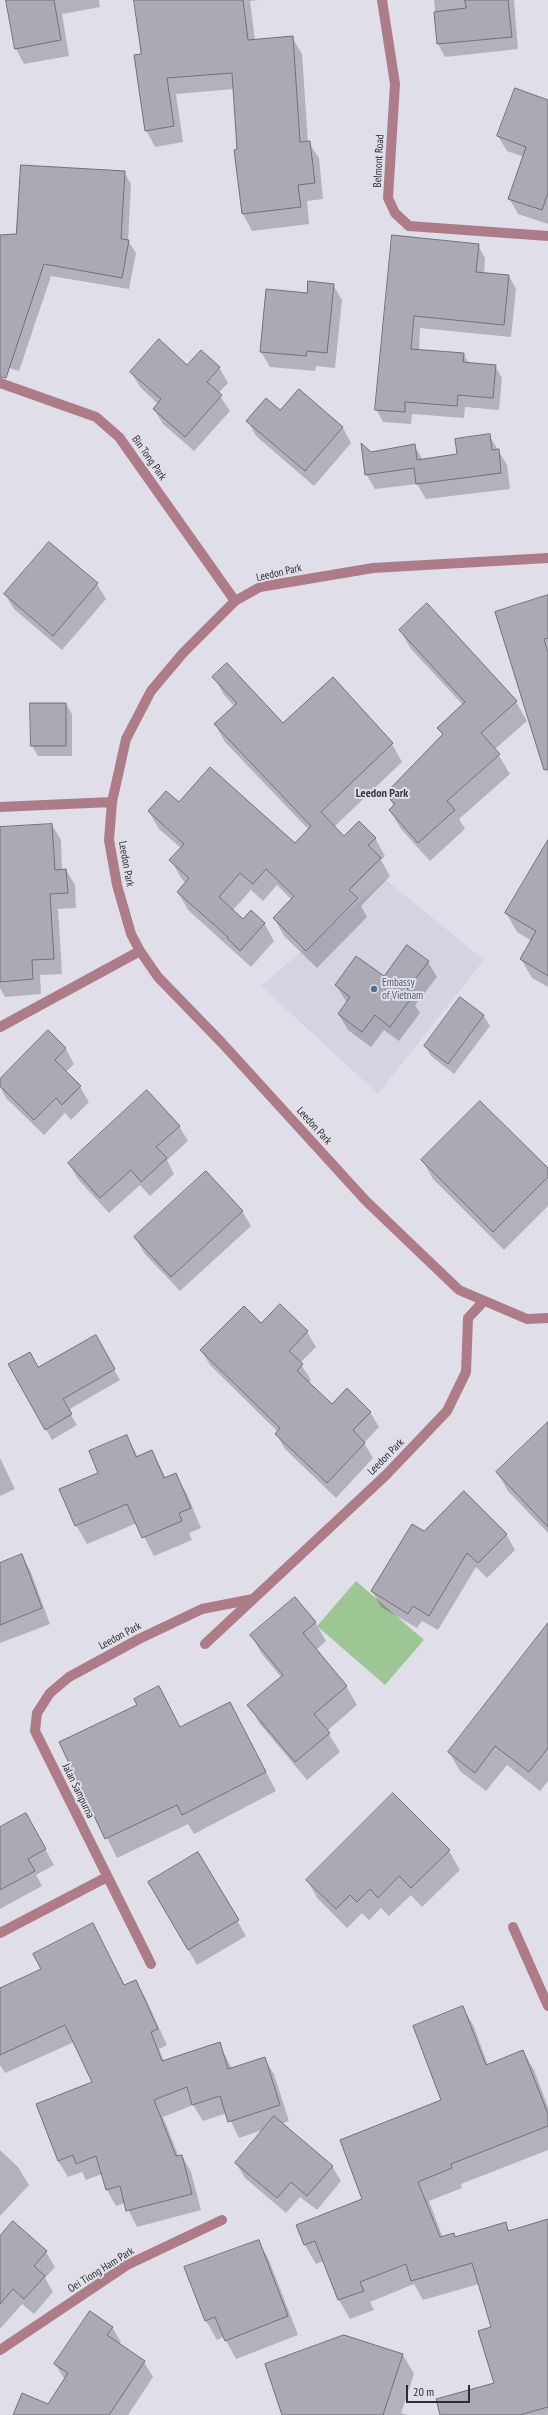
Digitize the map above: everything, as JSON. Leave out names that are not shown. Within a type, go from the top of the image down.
[{"type":"street","name":"Belmont Road","points":[[382,0],[395,84],[388,198],[395,213],[409,226],[548,236]]},
{"type":"street","name":"Bin Tong Park","points":[[0,383],[96,417],[119,437],[235,601]]},
{"type":"street","name":"Leedon Park","points":[[548,558],[373,568],[260,587],[235,601],[183,653],[151,691],[126,739],[112,802],[109,840],[117,885],[131,934],[140,951],[158,977],[222,1043],[366,1201],[459,1290],[483,1302],[527,1319],[548,1318]]},
{"type":"street","points":[[0,807],[112,802]]},
{"type":"street","points":[[0,1027],[140,951]]},
{"type":"street","name":"Leedon Park","points":[[205,1644],[386,1475],[447,1411],[466,1372],[468,1318],[483,1302]]},
{"type":"street","name":"Leedon Park","points":[[37,1713],[50,1693],[68,1677],[139,1639],[202,1609],[253,1599]]},
{"type":"street","name":"Jalan Sampurna","points":[[37,1713],[36,1731],[151,1964]]},
{"type":"street","points":[[0,1933],[107,1877]]},
{"type":"street","points":[[513,1927],[548,2006]]},
{"type":"street","name":"Oei Tiong Ham Park","points":[[0,2350],[127,2265],[222,2220]]},
{"type":"shaded area","points":[[385,879],[484,960],[378,1094],[261,986]]},
{"type":"green space","points":[[356,1581],[424,1640],[385,1685],[317,1626]]},
{"type":"building","points":[[6,0],[54,0],[61,40],[15,49]]},
{"type":"building","points":[[134,0],[243,0],[248,40],[293,36],[300,142],[310,141],[315,183],[298,185],[301,207],[242,214],[234,150],[237,149],[232,73],[167,78],[174,126],[145,131],[134,55],[141,54]]},
{"type":"building","points":[[465,0],[508,0],[512,37],[437,44],[434,12],[466,8]]},
{"type":"building","points":[[515,88],[548,100],[548,193],[542,210],[508,199],[526,147],[497,136]]},
{"type":"building","points":[[21,165],[125,171],[121,239],[129,240],[122,278],[44,264],[6,378],[0,377],[0,235],[16,234]]},
{"type":"building","points":[[392,235],[479,244],[476,272],[509,275],[504,325],[414,316],[411,349],[464,353],[463,362],[496,365],[493,398],[458,395],[457,406],[405,402],[405,412],[375,410]]},
{"type":"building","points":[[308,281],[334,284],[327,353],[307,351],[306,356],[260,352],[266,289],[307,293]]},
{"type":"building","points":[[159,339],[187,365],[201,350],[220,367],[207,382],[222,395],[185,437],[153,409],[161,399],[130,372]]},
{"type":"building","points":[[299,389],[343,427],[305,471],[246,421],[266,398],[280,410]]},
{"type":"building","points":[[490,434],[492,450],[499,449],[501,473],[416,484],[414,468],[365,475],[361,443],[371,452],[415,444],[417,460],[457,454],[455,439]]},
{"type":"building","points":[[49,542],[98,583],[53,636],[4,594]]},
{"type":"building","points":[[548,595],[548,638],[544,639],[548,653],[548,769],[544,770],[495,612]]},
{"type":"building","points":[[427,603],[517,701],[481,733],[500,754],[447,801],[455,810],[418,843],[389,810],[395,804],[385,794],[443,734],[437,728],[465,702],[399,630]]},
{"type":"building","points":[[227,663],[283,723],[333,677],[393,743],[321,812],[344,836],[359,821],[376,838],[368,845],[381,858],[349,890],[358,898],[306,951],[273,918],[294,896],[266,869],[253,884],[240,873],[219,897],[243,919],[251,910],[265,923],[240,951],[227,938],[228,937],[177,892],[189,878],[169,860],[184,844],[148,811],[166,791],[179,802],[210,767],[295,843],[311,826],[214,724],[237,703],[212,677]]},
{"type":"building","points":[[30,703],[66,703],[66,746],[31,746]]},
{"type":"building","points":[[52,824],[55,870],[66,869],[68,893],[50,894],[54,959],[32,960],[33,979],[0,982],[0,827]]},
{"type":"building","points":[[548,840],[548,976],[520,959],[536,931],[505,913]]},
{"type":"building","name":"Embassy of Vietnam","points":[[407,945],[429,961],[405,992],[412,997],[390,1027],[375,1015],[362,1032],[338,1014],[350,997],[335,985],[356,956],[384,976]]},
{"type":"building","points":[[460,997],[484,1015],[448,1064],[424,1046]]},
{"type":"building","points":[[48,1030],[66,1048],[55,1060],[81,1086],[62,1105],[56,1098],[34,1120],[0,1086],[0,1079]]},
{"type":"building","points":[[147,1090],[180,1126],[156,1147],[167,1158],[141,1182],[131,1170],[100,1198],[68,1163]]},
{"type":"building","points":[[480,1101],[548,1168],[548,1177],[493,1232],[421,1160]]},
{"type":"building","points":[[206,1171],[243,1211],[171,1277],[134,1237]]},
{"type":"building","points":[[280,1304],[308,1331],[289,1351],[303,1364],[297,1371],[332,1404],[347,1388],[371,1412],[353,1430],[365,1443],[327,1483],[275,1434],[280,1428],[200,1350],[244,1306],[261,1323]]},
{"type":"building","points":[[96,1335],[115,1369],[63,1399],[72,1414],[45,1430],[8,1364],[30,1352],[38,1367]]},
{"type":"building","points":[[548,1422],[548,1527],[496,1472]]},
{"type":"building","points":[[127,1435],[136,1457],[152,1450],[164,1478],[176,1473],[191,1508],[179,1513],[182,1521],[142,1538],[127,1504],[75,1526],[59,1489],[98,1473],[89,1451]]},
{"type":"building","points":[[464,1491],[507,1534],[478,1563],[467,1553],[429,1616],[413,1606],[408,1614],[371,1591],[412,1524],[424,1531]]},
{"type":"building","points":[[22,1554],[42,1608],[0,1625],[0,1563]]},
{"type":"building","points":[[295,1597],[316,1622],[303,1633],[347,1686],[314,1714],[330,1733],[295,1762],[247,1705],[283,1675],[250,1635]]},
{"type":"building","points":[[548,1623],[548,1748],[529,1772],[495,1746],[475,1773],[448,1752]]},
{"type":"building","points":[[159,1686],[180,1727],[230,1702],[266,1772],[182,1815],[177,1805],[105,1839],[59,1742],[137,1705],[134,1699]]},
{"type":"building","points":[[393,1793],[450,1850],[411,1888],[399,1876],[378,1898],[370,1889],[357,1902],[350,1895],[336,1909],[306,1880]]},
{"type":"building","points":[[26,1813],[46,1849],[28,1859],[35,1871],[0,1890],[0,1827]]},
{"type":"building","points":[[198,1852],[239,1920],[188,1950],[148,1882]]},
{"type":"building","points":[[93,1923],[124,1985],[136,1980],[158,2029],[151,2032],[162,2061],[220,2042],[228,2069],[265,2057],[280,2105],[228,2122],[220,2096],[192,2105],[187,2087],[154,2100],[176,2156],[182,2155],[192,2194],[126,2211],[120,2186],[106,2190],[96,2156],[76,2164],[73,2155],[58,2161],[36,2104],[92,2082],[65,2025],[0,2055],[0,1988],[41,1969],[33,1954]]},
{"type":"building","points":[[463,2006],[486,2065],[523,2050],[548,2114],[548,2126],[451,2164],[452,2168],[418,2182],[440,2237],[454,2233],[455,2237],[506,2222],[508,2231],[548,2219],[548,2407],[520,2415],[440,2415],[436,2399],[494,2383],[478,2331],[491,2327],[472,2263],[411,2281],[406,2264],[360,2282],[364,2291],[338,2300],[315,2241],[304,2245],[296,2225],[362,2199],[340,2140],[441,2100],[413,2026]]},
{"type":"building","points":[[274,2116],[333,2166],[307,2196],[291,2182],[277,2198],[235,2163]]},
{"type":"building","points":[[13,2221],[47,2251],[34,2266],[45,2276],[24,2299],[13,2289],[0,2304],[0,2236]]},
{"type":"building","points":[[259,2240],[288,2316],[225,2341],[215,2317],[205,2321],[184,2267]]},
{"type":"building","points":[[90,2311],[113,2327],[107,2335],[145,2361],[109,2415],[13,2415],[22,2393],[48,2404],[68,2373],[54,2364]]},
{"type":"building","points":[[344,2335],[403,2354],[383,2415],[282,2415],[265,2364]]},
{"type":"place","name":"Embassy of Vietnam","points":[[374,989]]},
{"type":"district","name":"Leedon Park","points":[[382,794]]}]
